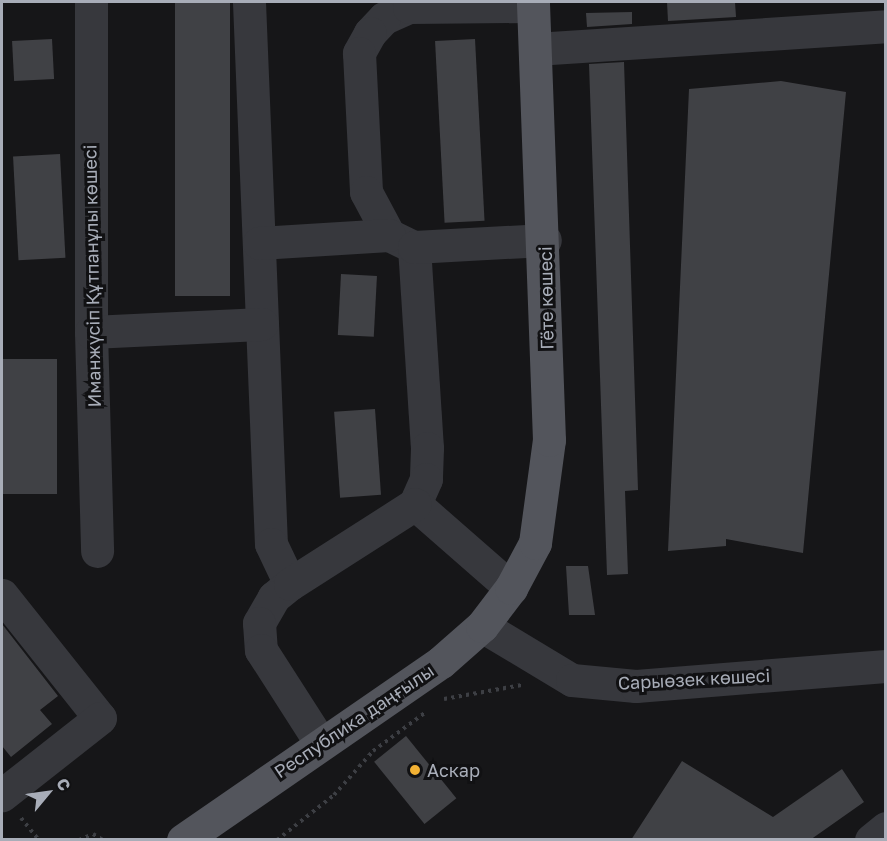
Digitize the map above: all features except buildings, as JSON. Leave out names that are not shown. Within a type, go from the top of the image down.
[{"type":"main road","name":"Гёте көшесі","points":[[511,588],[536,543],[549,440],[545,240],[533,4]]},
{"type":"main road","name":"Республика даңғылы","points":[[183,840],[320,742],[441,662],[482,626],[511,588]]},
{"type":"street","name":"Иманжүсіп Құтпанұлы көшесі","points":[[90,2],[91,332],[97,551]]},
{"type":"street","points":[[249,2],[271,544],[290,584]]},
{"type":"street","points":[[320,742],[261,650],[259,623],[274,597],[290,584],[415,504],[426,479],[427,448],[401,241],[366,192],[359,53],[384,18],[408,4],[533,4]]},
{"type":"street","points":[[535,49],[885,26]]},
{"type":"street","points":[[259,243],[545,240]]},
{"type":"street","points":[[91,332],[262,324]]},
{"type":"street","points":[[415,504],[511,588]]},
{"type":"street","points":[[2,595],[100,718],[2,795]]},
{"type":"street","name":"Сарыөзек көшесі","points":[[482,626],[572,680],[636,686],[885,666]]},
{"type":"street","points":[[871,840],[885,828]]},
{"type":"path","points":[[277,840],[334,795],[373,750],[446,697],[528,685]]},
{"type":"path","points":[[79,840],[93,834],[103,840]]},
{"type":"place","name":"Аскар","points":[[415,770]]}]
